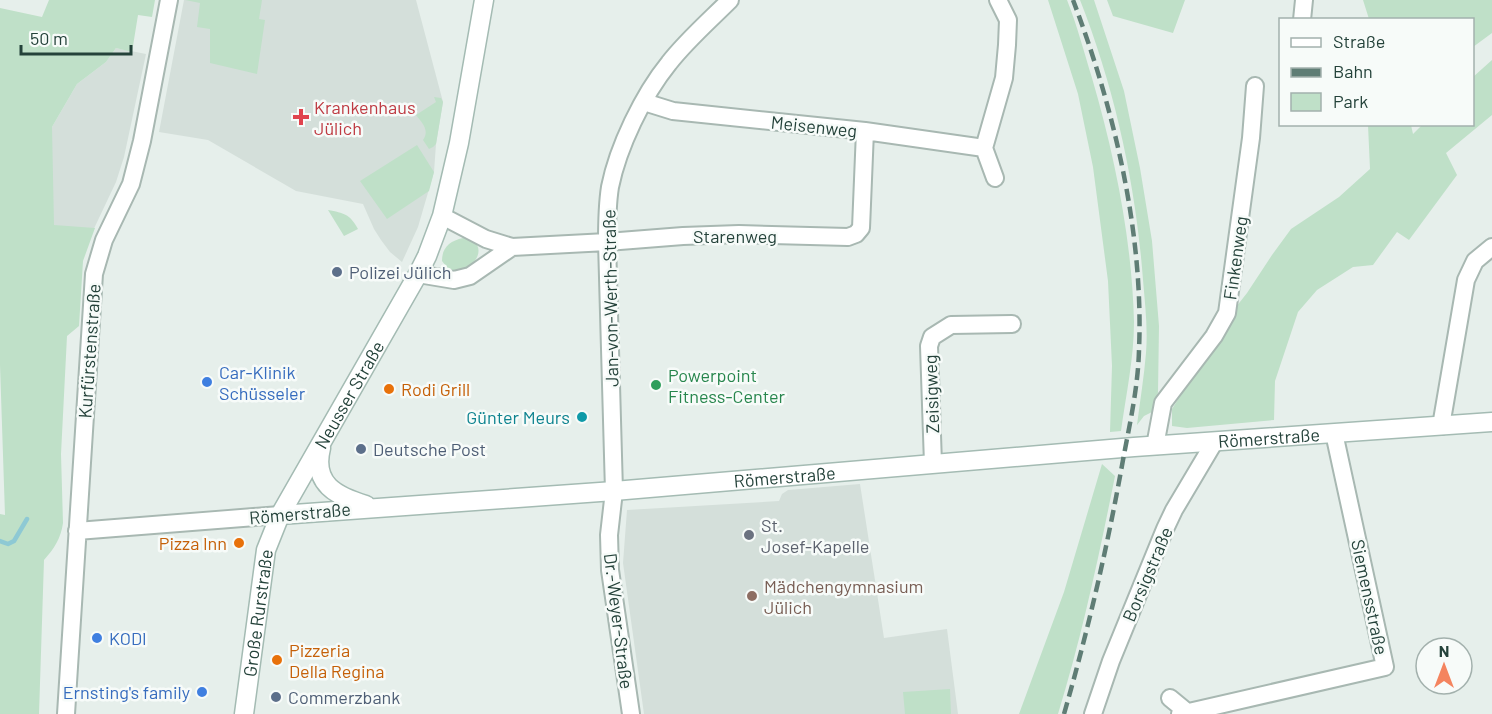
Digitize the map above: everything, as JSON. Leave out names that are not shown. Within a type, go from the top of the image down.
[{"type":"main road","name":"Neusser Straße","points":[[280,515],[427,256],[442,216],[459,143],[484,0]]},
{"type":"main road","name":"Römerstraße","points":[[280,515],[614,491],[1215,441],[1492,422]]},
{"type":"main road","points":[[323,439],[319,469],[325,483],[334,492],[351,501],[373,507]]},
{"type":"main road","name":"Große Rurstraße","points":[[244,714],[266,550],[280,515]]},
{"type":"street","name":"Kurfürstenstraße","points":[[66,714],[94,274],[104,240],[131,184],[142,141],[169,0]]},
{"type":"street","name":"Jan-von-Werth-Straße","points":[[614,491],[607,242],[610,187],[617,160],[630,129],[656,82],[670,62],[730,0]]},
{"type":"street","points":[[995,178],[984,148],[1004,78],[1008,20],[998,0]]},
{"type":"street","points":[[1302,18],[1304,0]]},
{"type":"street","name":"Finkenweg","points":[[1155,446],[1163,403],[1214,336],[1227,314],[1251,138],[1255,86]]},
{"type":"street","name":"Meisenweg","points":[[644,102],[673,111],[865,131],[984,148]]},
{"type":"street","name":"Starenweg","points":[[607,242],[739,234],[848,237],[856,234],[861,228],[865,131]]},
{"type":"street","points":[[442,216],[486,239],[512,247],[607,242]]},
{"type":"street","points":[[418,274],[454,280],[471,276],[512,247]]},
{"type":"street","points":[[1441,426],[1466,280],[1475,261],[1492,247]]},
{"type":"street","name":"Zeisigweg","points":[[933,464],[929,346],[932,337],[951,325],[1012,324]]},
{"type":"street","name":"Siemensstraße","points":[[1170,698],[1183,713],[1385,667],[1334,433]]},
{"type":"street","name":"Borsigstraße","points":[[1093,714],[1111,662],[1165,529],[1215,441]]},
{"type":"street","name":"Dr.-Weyer-Straße","points":[[614,491],[609,535],[610,570],[631,714]]},
{"type":"street","name":"Römerstraße","points":[[77,531],[280,515]]},
{"type":"shaded area","name":"Krankenhaus Jülich","points":[[184,0],[416,0],[443,102],[434,172],[418,227],[402,262],[381,240],[363,204],[296,191],[208,140],[159,132]]},
{"type":"shaded area","points":[[116,48],[146,54],[124,157],[116,182],[90,237],[47,231],[52,127],[77,84],[106,62]]},
{"type":"shaded area","name":"Mädchengymnasium Jülich","points":[[860,484],[884,638],[947,629],[958,714],[644,714],[623,563],[627,510],[779,501],[782,494],[788,490]]},
{"type":"green space","points":[[49,0],[155,0],[152,17],[138,15],[132,52],[116,48],[106,62],[77,84],[52,127],[54,225],[95,228],[83,261],[79,326],[67,336],[61,454],[63,523],[61,534],[44,560],[39,714],[0,714],[0,514],[5,515],[0,365],[0,8],[42,17]]},
{"type":"green space","points":[[185,0],[262,0],[259,19],[265,20],[257,74],[210,63],[210,29],[197,27],[200,3]]},
{"type":"green space","points":[[1048,0],[1067,0],[1071,9],[1100,108],[1121,199],[1133,291],[1134,336],[1121,431],[1110,432],[1112,366],[1108,281],[1093,167],[1078,94]]},
{"type":"green space","points":[[1080,0],[1094,0],[1124,91],[1152,241],[1159,326],[1158,392],[1154,411],[1144,416],[1137,425],[1147,334],[1140,244],[1122,138],[1104,68]]},
{"type":"green space","points":[[1107,0],[1185,0],[1173,33],[1113,16]]},
{"type":"green space","points":[[1363,0],[1492,0],[1492,33],[1474,46],[1474,18],[1369,18]]},
{"type":"green space","points":[[1492,60],[1492,115],[1446,153],[1457,175],[1409,240],[1397,232],[1373,265],[1353,267],[1317,290],[1298,312],[1275,381],[1274,420],[1187,428],[1172,426],[1172,409],[1236,307],[1291,229],[1339,197],[1370,169],[1368,126],[1411,126],[1413,134],[1421,126],[1474,126],[1474,76]]},
{"type":"green space","points":[[434,97],[441,98],[443,102],[436,144],[429,149],[423,140],[426,133],[424,127],[416,115],[436,102]]},
{"type":"green space","points":[[417,145],[434,172],[429,191],[387,219],[360,181]]},
{"type":"green space","points":[[328,210],[346,215],[358,229],[344,236]]},
{"type":"green space","points":[[463,238],[475,243],[478,247],[477,257],[470,266],[464,269],[449,270],[442,261],[443,252],[451,243]]},
{"type":"green space","points":[[1102,464],[1115,476],[1090,596],[1058,714],[1019,714],[1064,592]]},
{"type":"green space","points":[[950,689],[951,714],[905,714],[903,692]]},
{"type":"waterway","points":[[0,541],[8,544],[14,541],[27,519]]},
{"type":"railway","points":[[1064,714],[1109,532],[1137,381],[1139,350],[1137,262],[1123,172],[1101,84],[1073,0]]},
{"type":"place","name":"Krankenhaus Jülich","points":[[301,117]]},
{"type":"place","name":"Polizei Jülich","points":[[337,272]]},
{"type":"place","name":"Car-Klinik Schüsseler","points":[[207,382]]},
{"type":"place","name":"Powerpoint Fitness-Center","points":[[656,385]]},
{"type":"place","name":"Rodi Grill","points":[[389,389]]},
{"type":"place","name":"Günter Meurs","points":[[582,417]]},
{"type":"place","name":"Deutsche Post","points":[[361,449]]},
{"type":"place","name":"St. Josef-Kapelle","points":[[749,535]]},
{"type":"place","name":"Pizza Inn","points":[[239,543]]},
{"type":"place","name":"Mädchengymnasium Jülich","points":[[752,596]]},
{"type":"place","name":"KODI","points":[[97,638]]},
{"type":"place","name":"Pizzeria Della Regina","points":[[277,660]]},
{"type":"place","name":"Ernsting's family","points":[[202,692]]},
{"type":"place","name":"Commerzbank","points":[[276,697]]}]
